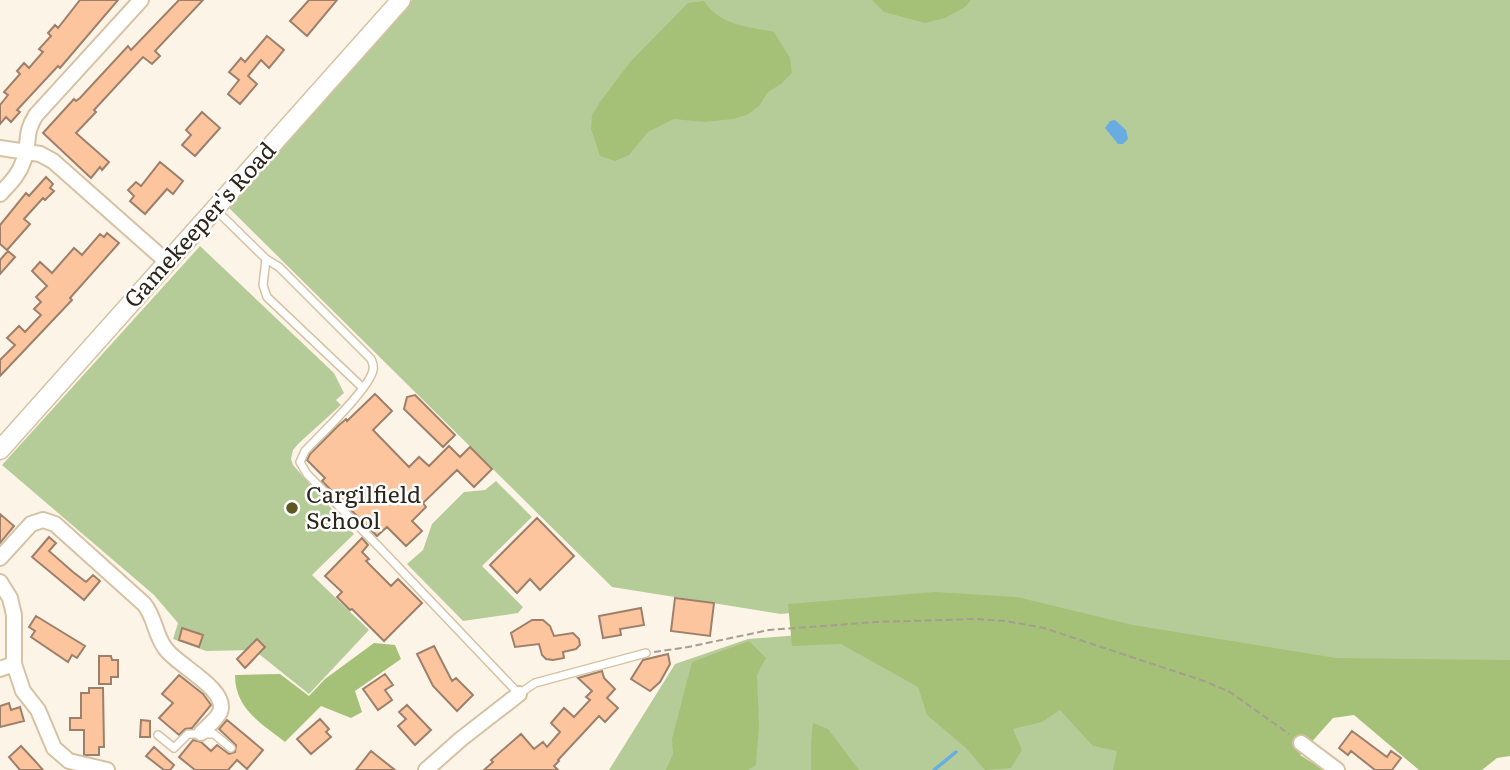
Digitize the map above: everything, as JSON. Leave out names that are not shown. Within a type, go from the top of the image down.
[{"type":"street","points":[[0,194],[17,174],[26,152],[26,132],[36,115],[141,0]]},
{"type":"street","name":"Gamekeeper's Road","points":[[0,450],[401,0]]},
{"type":"street","points":[[0,148],[40,154],[53,161],[167,262]]},
{"type":"street","points":[[0,558],[31,524],[43,520],[55,524],[144,604],[164,648],[215,692],[221,702],[219,713],[201,733]]},
{"type":"street","points":[[0,582],[10,598],[13,615],[7,666],[38,710],[54,748],[69,761],[107,770]]},
{"type":"street","points":[[426,770],[519,694]]},
{"type":"street","points":[[1301,743],[1337,770]]},
{"type":"lane","points":[[215,209],[266,259],[279,267],[371,359],[373,372],[363,388],[305,451],[300,462],[307,474],[519,694],[535,683],[646,653]]},
{"type":"lane","points":[[266,259],[263,285],[267,298],[363,388]]},
{"type":"lane","points":[[158,735],[174,748],[188,734],[214,734],[231,748]]},
{"type":"path","points":[[646,653],[769,630],[835,624],[976,619],[1006,621],[1044,628],[1115,650],[1230,692],[1301,743]]},
{"type":"green space","points":[[412,0],[1510,0],[1510,666],[1330,666],[938,598],[781,614],[612,587],[229,208]]},
{"type":"green space","points":[[872,0],[971,0],[965,7],[945,18],[925,23],[884,12]]},
{"type":"green space","points":[[704,1],[718,16],[726,20],[774,32],[790,58],[792,73],[768,92],[759,106],[747,115],[703,122],[674,119],[648,132],[629,155],[615,161],[600,156],[591,129],[592,115],[600,102],[631,61],[688,3]]},
{"type":"green space","points":[[200,246],[334,373],[344,393],[336,400],[341,405],[298,444],[291,459],[293,465],[354,534],[312,575],[369,630],[309,694],[254,650],[206,651],[173,639],[178,623],[154,595],[2,465]]},
{"type":"green space","points":[[496,481],[532,517],[482,566],[523,607],[518,613],[463,621],[407,564],[423,550],[432,524],[464,492],[485,490]]},
{"type":"green space","points":[[935,592],[1017,597],[1133,625],[1336,658],[1510,660],[1510,756],[1497,758],[1482,770],[1419,770],[1354,715],[1333,718],[1300,755],[1324,770],[1113,770],[1117,751],[1093,746],[1060,710],[1042,722],[1013,729],[1022,750],[1011,768],[985,770],[966,748],[927,715],[918,687],[841,644],[792,646],[788,604]]},
{"type":"green space","points":[[849,631],[1293,770],[609,770],[675,664],[748,639]]},
{"type":"green space","points":[[749,641],[766,658],[757,675],[759,725],[756,765],[748,770],[666,770],[673,754],[672,739],[692,662]]},
{"type":"green space","points":[[374,643],[395,645],[401,659],[355,691],[362,712],[351,718],[321,706],[285,742],[251,714],[239,697],[235,675],[280,674],[309,696],[325,679]]},
{"type":"green space","points":[[813,723],[828,729],[859,770],[811,770]]},
{"type":"water","points":[[1115,120],[1126,130],[1128,139],[1123,144],[1118,144],[1105,128],[1110,121]]},
{"type":"building","points":[[80,0],[118,0],[60,68],[58,66],[17,110],[20,112],[11,122],[6,117],[0,124],[0,105],[8,95],[4,92],[20,74],[17,71],[24,63],[29,68],[43,52],[39,49],[51,36],[48,33],[55,25],[58,28]]},
{"type":"building","points":[[179,0],[203,0],[155,51],[160,56],[152,64],[143,57],[76,133],[109,162],[102,170],[100,167],[91,178],[43,133],[128,46],[131,50]]},
{"type":"building","points":[[309,0],[337,0],[307,36],[290,21]]},
{"type":"building","points":[[267,36],[284,50],[269,68],[261,60],[248,76],[257,84],[240,104],[228,94],[239,80],[229,72],[241,58],[245,62]]},
{"type":"building","points":[[202,112],[220,128],[195,156],[182,145],[191,135],[186,130]]},
{"type":"building","points":[[160,162],[183,181],[173,194],[167,189],[145,214],[130,201],[134,196],[128,190],[136,182],[141,186]]},
{"type":"building","points":[[46,177],[53,184],[50,188],[54,191],[45,200],[43,198],[24,219],[30,224],[7,250],[0,244],[0,225],[26,193],[29,196]]},
{"type":"building","points":[[107,233],[119,243],[70,298],[72,300],[0,376],[0,360],[15,345],[7,338],[19,326],[25,332],[41,315],[34,309],[41,302],[36,297],[47,286],[32,271],[40,262],[52,273],[74,248],[82,255],[100,234],[104,237]]},
{"type":"building","points":[[8,251],[15,257],[0,274],[0,260]]},
{"type":"building","points":[[375,394],[392,411],[373,430],[409,467],[419,457],[429,466],[449,446],[460,457],[470,447],[492,469],[474,487],[457,470],[423,503],[426,507],[412,521],[422,531],[406,546],[387,527],[377,536],[322,481],[325,478],[307,460],[338,426],[346,419],[347,421]]},
{"type":"building","points":[[415,395],[455,435],[443,447],[404,409],[407,397]]},
{"type":"building","points":[[0,514],[14,526],[0,543]]},
{"type":"building","points":[[537,518],[574,556],[540,590],[530,579],[517,593],[490,565]]},
{"type":"building","points":[[49,537],[56,543],[49,551],[73,572],[86,582],[93,575],[100,581],[84,600],[32,557]]},
{"type":"building","points":[[362,538],[368,545],[362,552],[369,559],[366,561],[391,586],[398,579],[422,603],[384,641],[337,597],[342,592],[325,576]]},
{"type":"building","points":[[675,598],[714,603],[710,636],[671,631]]},
{"type":"building","points":[[641,608],[644,625],[620,629],[621,635],[603,638],[599,616]]},
{"type":"building","points":[[36,616],[85,646],[77,658],[72,655],[68,662],[31,637],[35,631],[29,627]]},
{"type":"building","points":[[532,620],[543,620],[550,626],[554,636],[573,633],[579,639],[580,645],[576,649],[563,652],[564,658],[553,660],[542,655],[539,644],[515,647],[511,633]]},
{"type":"building","points":[[182,628],[203,635],[199,647],[179,640]]},
{"type":"building","points":[[257,639],[265,647],[245,668],[237,659]]},
{"type":"building","points":[[434,646],[452,681],[456,678],[473,695],[457,711],[433,686],[417,654]]},
{"type":"building","points":[[668,654],[670,664],[660,682],[650,691],[631,679],[643,660]]},
{"type":"building","points":[[99,656],[111,656],[112,660],[118,660],[118,677],[111,677],[111,684],[99,684]]},
{"type":"building","points":[[602,671],[604,678],[615,689],[607,698],[618,708],[605,722],[599,716],[558,760],[554,766],[558,770],[484,770],[493,762],[491,760],[521,734],[534,749],[543,742],[547,747],[560,732],[551,723],[564,708],[574,717],[590,700],[586,697],[592,691],[578,678]]},
{"type":"building","points":[[385,674],[393,685],[385,690],[392,700],[378,710],[363,689]]},
{"type":"building","points":[[179,675],[203,694],[211,705],[192,728],[185,729],[179,735],[159,718],[173,703],[162,694]]},
{"type":"building","points":[[89,688],[103,688],[104,747],[99,747],[99,755],[84,755],[84,730],[70,730],[70,718],[81,718],[81,693],[89,693]]},
{"type":"building","points":[[9,703],[11,710],[20,707],[24,721],[0,727],[0,706]]},
{"type":"building","points":[[407,705],[431,730],[415,745],[398,726],[406,719],[399,712]]},
{"type":"building","points":[[320,719],[329,729],[326,732],[331,737],[311,754],[297,739]]},
{"type":"building","points":[[141,720],[150,721],[150,737],[140,737]]},
{"type":"building","points":[[227,720],[263,750],[247,769],[237,760],[228,770],[195,770],[179,757],[193,740],[201,742],[211,751],[217,745],[229,754],[235,752],[236,745],[219,729]]},
{"type":"building","points":[[1352,731],[1387,757],[1391,751],[1401,758],[1392,770],[1375,770],[1351,751],[1348,755],[1339,748]]},
{"type":"building","points":[[21,746],[43,770],[20,770],[9,757]]},
{"type":"building","points":[[154,747],[174,765],[170,770],[164,770],[146,756]]},
{"type":"building","points":[[371,751],[395,770],[356,770]]},
{"type":"waterway","points":[[934,770],[956,752]]},
{"type":"place","name":"Cargilfield School","points":[[292,508]]}]
